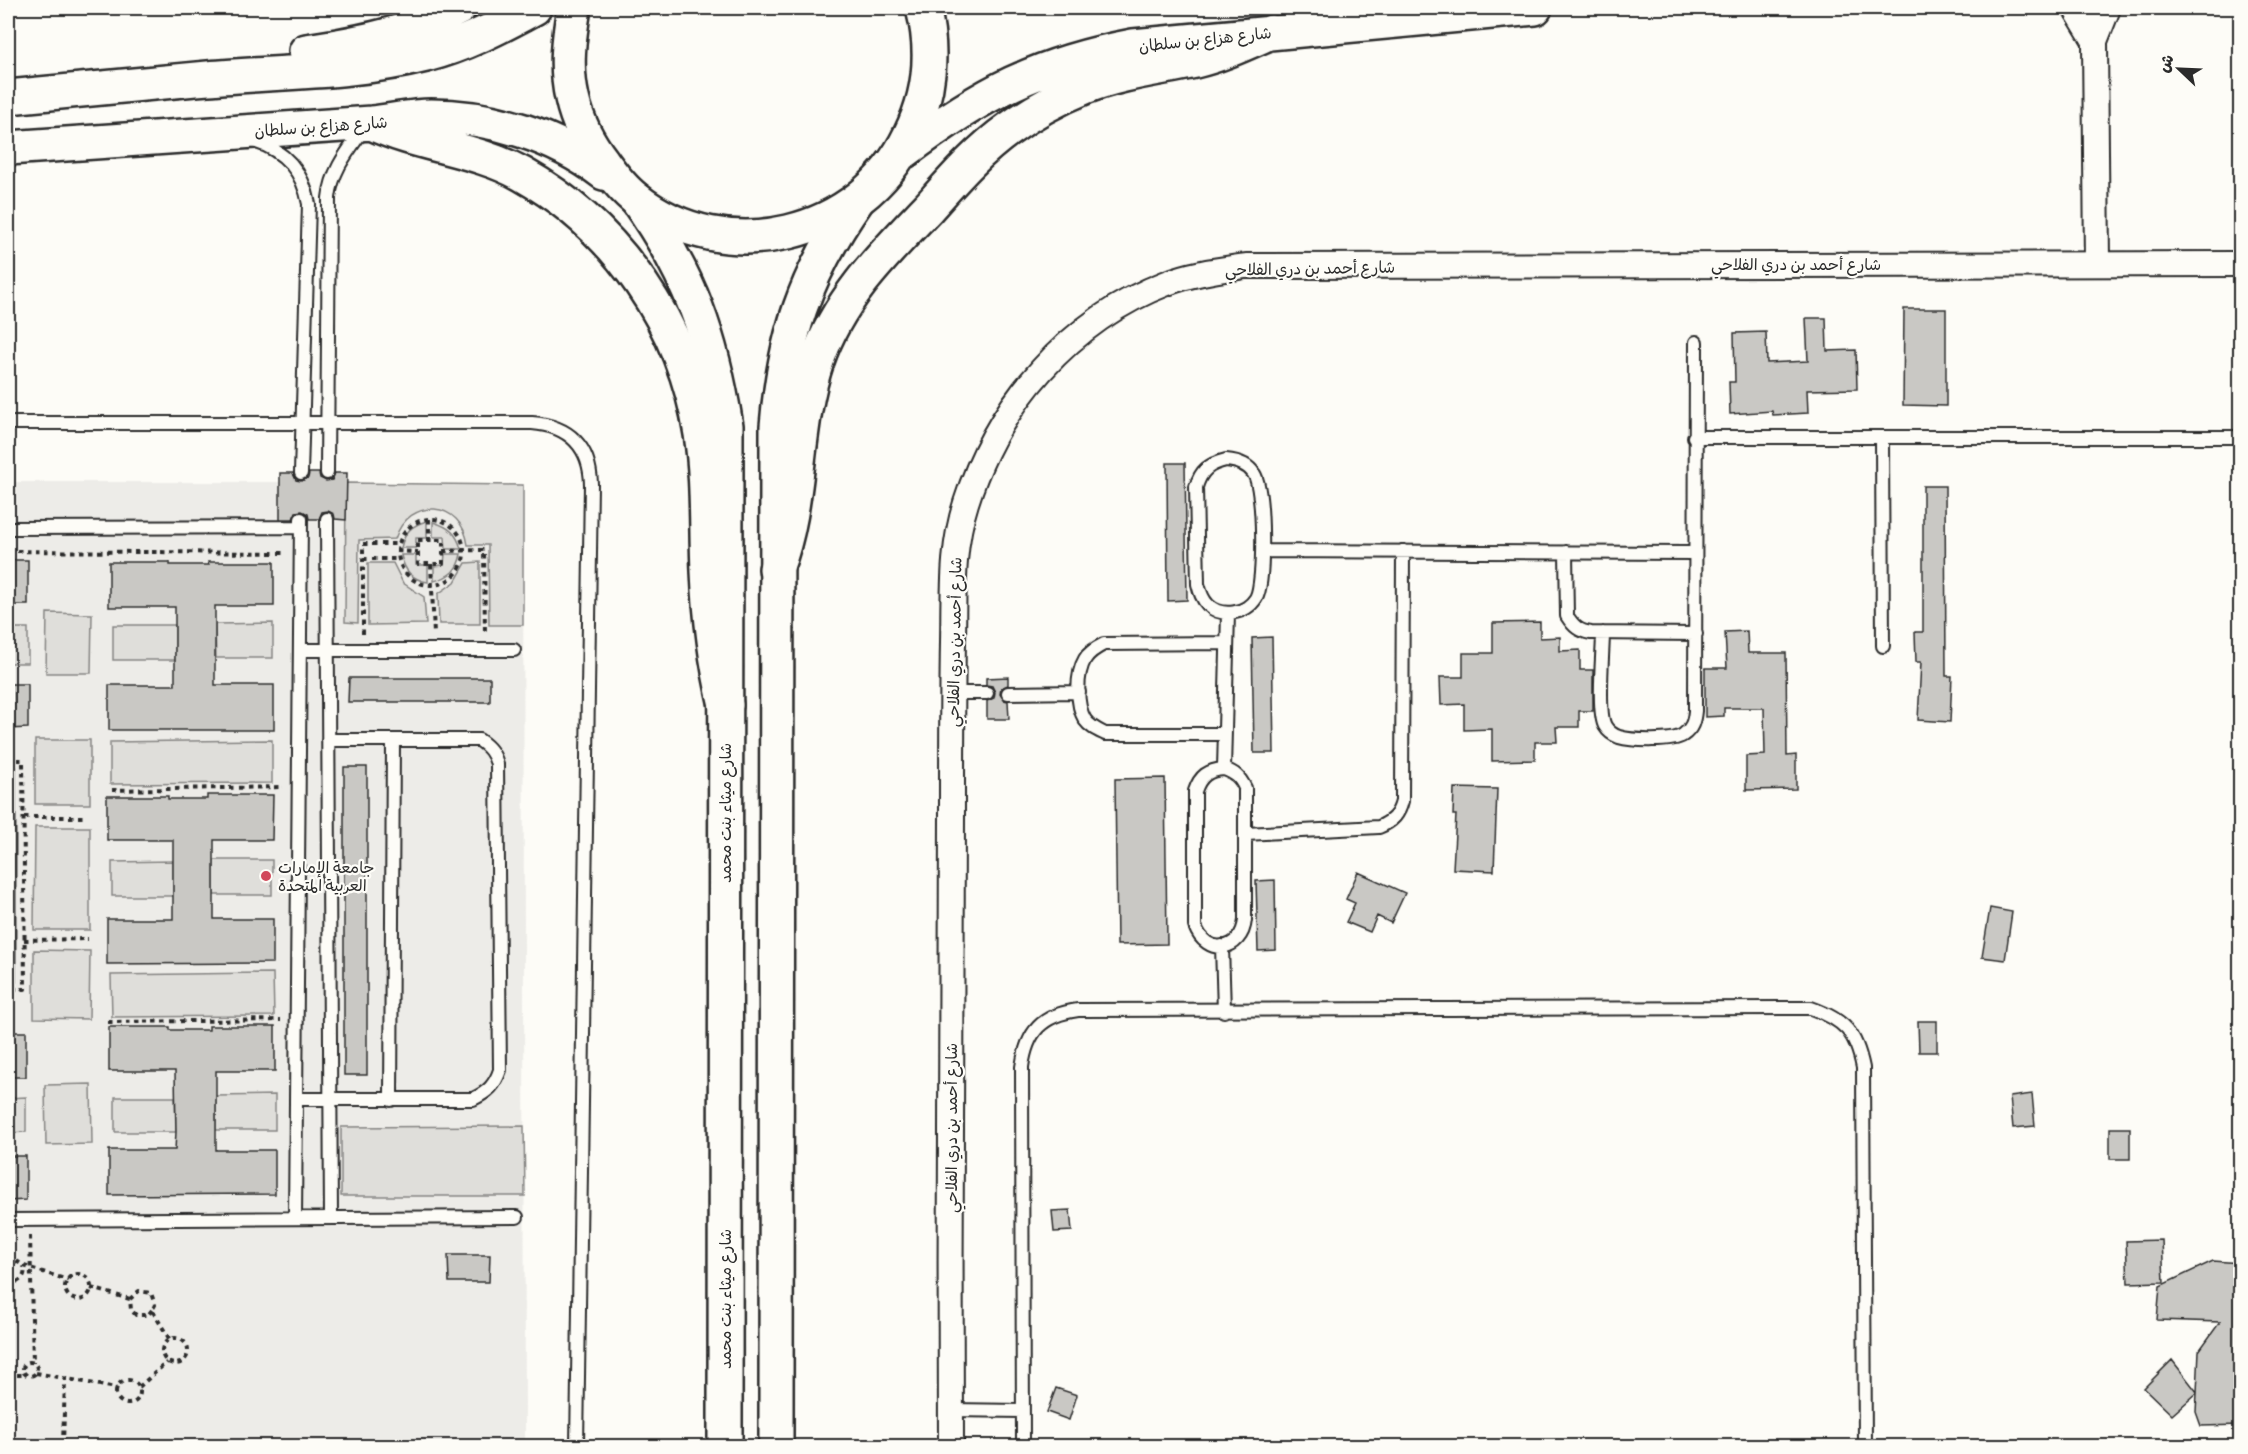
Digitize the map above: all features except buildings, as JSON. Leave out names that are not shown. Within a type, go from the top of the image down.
[{"type":"main road","points":[[208,78],[258,60],[377,39],[408,30],[459,8]]},
{"type":"main road","points":[[8,98],[208,78],[366,66],[425,55],[482,35],[534,8]]},
{"type":"main road","name":"شارع ميثاء بنت محمد","points":[[574,8],[567,48],[572,98],[589,144],[658,229],[692,291],[711,347],[726,426],[725,1392],[719,1441]]},
{"type":"main road","points":[[776,1446],[777,426],[786,356],[794,323],[810,280],[837,230],[856,202],[888,171],[901,154],[920,115],[929,73],[928,29],[922,8]]},
{"type":"main road","name":"شارع هزاع بن سلطان","points":[[901,154],[962,110],[993,91],[1062,62],[1133,46],[1535,8]]},
{"type":"main road","points":[[776,569],[793,510],[808,394],[817,360],[831,327],[849,296],[872,268],[975,157],[1009,129],[1046,105],[1086,87],[1127,73],[1196,61],[1271,32]]},
{"type":"main road","name":"شارع هزاع بن سلطان","points":[[8,148],[370,123],[429,116],[470,117],[510,126],[548,140],[585,158],[628,192]]},
{"type":"main road","points":[[370,123],[394,134],[452,147],[487,158],[519,172],[549,190],[601,234],[654,302],[683,362],[694,397],[701,436],[713,644],[726,705]]},
{"type":"main road","points":[[628,192],[678,224],[723,236],[770,237],[815,225],[856,202]]},
{"type":"street","points":[[2075,8],[2083,17],[2095,40]]},
{"type":"street","points":[[2097,263],[2095,40],[2108,8]]},
{"type":"street","name":"شارع أحمد بن دري الفلاحي","points":[[951,1446],[954,553],[966,502],[986,454],[1011,408],[1043,367],[1071,340],[1101,316],[1134,297],[1170,282],[1207,272],[1246,266],[2241,264]]},
{"type":"lane","points":[[327,473],[328,198],[336,169],[370,123]]},
{"type":"lane","points":[[227,133],[266,145],[279,152],[300,174],[306,189],[309,204],[301,472]]},
{"type":"lane","points":[[1603,633],[1602,711],[1606,728],[1621,738],[1669,740],[1685,734],[1694,719],[1696,342]]},
{"type":"lane","points":[[8,423],[545,424],[570,436],[579,446],[590,470],[577,1446]]},
{"type":"lane","points":[[1694,437],[2241,437]]},
{"type":"lane","points":[[1882,437],[1883,646]]},
{"type":"lane","points":[[1226,460],[1237,461],[1247,466],[1254,474],[1258,484],[1263,550],[1261,587],[1256,598],[1249,606],[1228,613],[1216,610],[1207,604],[1198,584],[1196,487],[1199,477],[1206,468],[1215,462],[1226,460]]},
{"type":"lane","points":[[327,519],[331,1218]]},
{"type":"lane","points":[[8,528],[301,523],[295,1218]]},
{"type":"lane","points":[[1263,550],[1694,553]]},
{"type":"lane","points":[[1246,834],[1379,827],[1395,817],[1400,810],[1402,801],[1402,551]]},
{"type":"lane","points":[[1566,552],[1567,616],[1572,625],[1581,631],[1696,634]]},
{"type":"lane","points":[[1224,770],[1228,613]]},
{"type":"lane","points":[[1225,734],[1105,734],[1093,729],[1085,719],[1080,708],[1078,692],[1085,658],[1104,644],[1227,643]]},
{"type":"lane","points":[[300,650],[514,650]]},
{"type":"lane","points":[[1008,693],[1078,692]]},
{"type":"lane","points":[[952,693],[987,693]]},
{"type":"lane","points":[[296,1099],[473,1099],[486,1093],[495,1083],[501,1063],[497,764],[494,754],[479,740],[328,740]]},
{"type":"lane","points":[[390,1100],[393,740]]},
{"type":"lane","points":[[1214,770],[1224,770],[1233,772],[1240,779],[1245,788],[1246,834],[1244,928],[1241,936],[1235,942],[1222,946],[1211,945],[1204,941],[1195,927],[1195,791],[1198,782],[1205,774],[1214,770]]},
{"type":"lane","points":[[1222,946],[1224,1011]]},
{"type":"lane","points":[[1023,1446],[1022,1067],[1024,1049],[1032,1033],[1045,1020],[1061,1012],[1078,1010],[1811,1008],[1831,1015],[1848,1028],[1859,1047],[1863,1068],[1865,1446]]},
{"type":"lane","points":[[8,1221],[518,1217]]},
{"type":"lane","points":[[951,1410],[1022,1411]]},
{"type":"path","points":[[429,519],[429,540]]},
{"type":"path","points":[[429,519],[449,524],[462,540],[464,551],[463,561],[458,570],[442,583],[432,585],[420,584],[410,578],[402,570],[397,551],[398,544],[409,526],[429,519]]},
{"type":"path","points":[[418,540],[429,540],[443,540],[443,564],[418,564],[418,540]]},
{"type":"path","points":[[363,650],[363,544],[398,544]]},
{"type":"path","points":[[443,551],[484,550],[485,650]]},
{"type":"path","points":[[8,551],[300,553]]},
{"type":"path","points":[[397,551],[418,552]]},
{"type":"path","points":[[363,559],[398,559]]},
{"type":"path","points":[[431,564],[434,650]]},
{"type":"path","points":[[8,760],[23,760],[25,989],[8,989]]},
{"type":"path","points":[[112,790],[298,787]]},
{"type":"path","points":[[24,817],[86,817]]},
{"type":"path","points":[[24,940],[88,939]]},
{"type":"path","points":[[108,1022],[297,1020]]},
{"type":"path","points":[[30,1220],[33,1363],[37,1367],[36,1373]]},
{"type":"path","points":[[8,1263],[15,1260],[24,1266],[68,1280]]},
{"type":"path","points":[[8,1281],[15,1283],[22,1280],[25,1274],[24,1266]]},
{"type":"path","points":[[73,1275],[86,1276],[91,1288],[83,1299],[76,1300],[66,1292],[65,1286],[73,1275]]},
{"type":"path","points":[[91,1288],[130,1299]]},
{"type":"path","points":[[139,1291],[151,1293],[155,1305],[148,1315],[136,1314],[131,1310],[130,1299],[139,1291]]},
{"type":"path","points":[[152,1311],[170,1340]]},
{"type":"path","points":[[170,1340],[183,1341],[188,1353],[180,1363],[167,1362],[162,1350],[170,1340]]},
{"type":"path","points":[[26,1375],[23,1370],[24,1365],[28,1362],[33,1363]]},
{"type":"path","points":[[139,1386],[167,1362]]},
{"type":"path","points":[[8,1375],[33,1376],[36,1373],[116,1388]]},
{"type":"path","points":[[63,1444],[65,1379]]},
{"type":"path","points":[[124,1380],[135,1382],[141,1393],[139,1398],[129,1405],[118,1400],[116,1388],[124,1380]]},
{"type":"shaded area","name":"جامعة الإمارات العربية المتحدة","points":[[280,473],[347,473],[347,483],[523,485],[525,1446],[8,1446],[8,482],[280,482]]},
{"type":"shaded area","points":[[346,483],[523,485],[523,625],[489,625],[488,545],[468,545],[464,530],[456,519],[446,512],[434,509],[423,510],[411,515],[402,525],[395,539],[359,540],[358,623],[345,622]]},
{"type":"shaded area","points":[[427,521],[427,538],[416,538],[416,548],[401,548],[409,530]]},
{"type":"shaded area","points":[[433,522],[452,531],[461,549],[446,549],[445,537],[433,537]]},
{"type":"shaded area","points":[[445,554],[461,554],[452,572],[434,581],[434,566],[444,565]]},
{"type":"shaded area","points":[[401,555],[416,555],[416,565],[428,565],[428,582],[410,574],[404,566]]},
{"type":"shaded area","points":[[480,562],[480,624],[439,624],[438,594],[455,582],[466,563]]},
{"type":"shaded area","points":[[368,563],[393,563],[403,583],[424,597],[426,624],[368,625]]},
{"type":"shaded area","points":[[47,613],[92,614],[91,673],[46,673]]},
{"type":"shaded area","points":[[273,623],[273,658],[216,658],[215,624]]},
{"type":"shaded area","points":[[113,625],[175,625],[175,660],[113,660]]},
{"type":"shaded area","points":[[8,628],[28,628],[28,663],[8,663]]},
{"type":"shaded area","points":[[35,740],[90,740],[90,804],[35,804]]},
{"type":"shaded area","points":[[272,740],[272,783],[110,784],[110,742]]},
{"type":"shaded area","points":[[16,767],[16,982],[8,982],[8,768]]},
{"type":"shaded area","points":[[35,827],[90,827],[90,930],[34,930]]},
{"type":"shaded area","points":[[214,860],[272,860],[272,895],[214,895]]},
{"type":"shaded area","points":[[173,861],[173,896],[112,896],[112,862]]},
{"type":"shaded area","points":[[34,950],[90,951],[89,1019],[34,1018]]},
{"type":"shaded area","points":[[273,973],[274,1016],[112,1017],[111,975]]},
{"type":"shaded area","points":[[91,1084],[92,1144],[46,1145],[45,1085]]},
{"type":"shaded area","points":[[275,1095],[275,1130],[216,1130],[216,1096]]},
{"type":"shaded area","points":[[26,1097],[26,1132],[8,1133],[8,1098]]},
{"type":"shaded area","points":[[115,1097],[175,1097],[176,1132],[115,1132]]},
{"type":"shaded area","points":[[524,1126],[525,1196],[341,1196],[341,1127]]},
{"type":"place","name":"جامعة الإمارات العربية المتحدة","points":[[266,876]]}]
